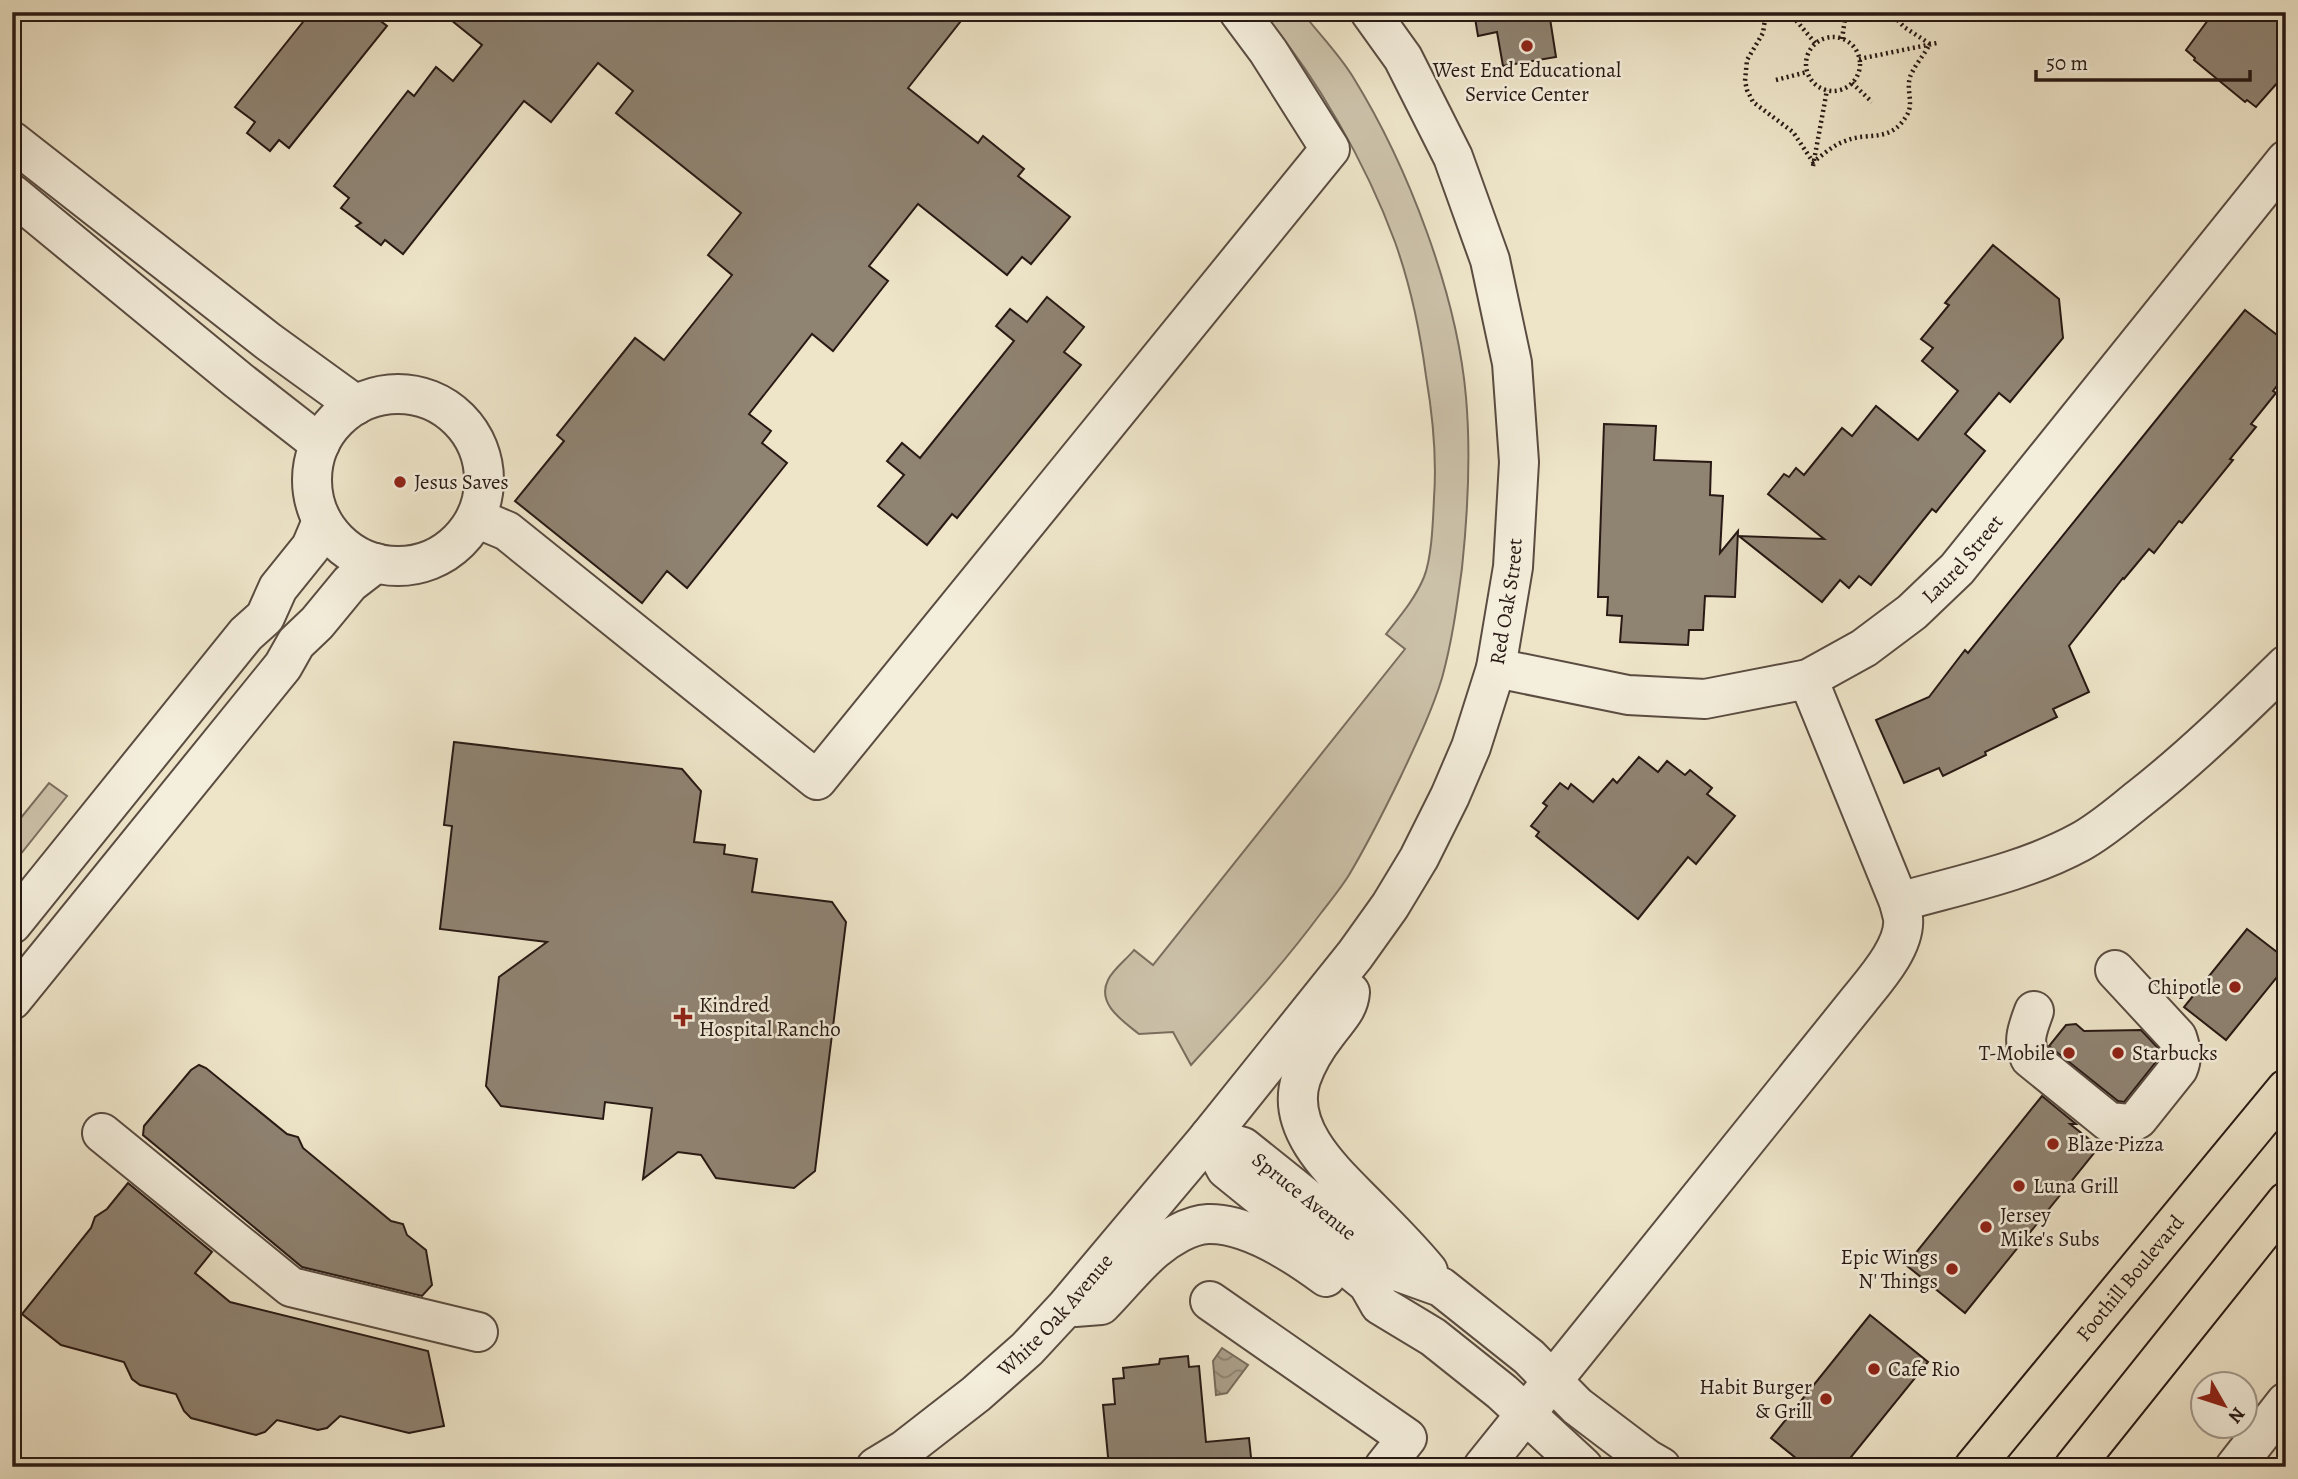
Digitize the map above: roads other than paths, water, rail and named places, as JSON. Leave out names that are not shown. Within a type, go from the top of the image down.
[{"type":"main road","name":"Foothill Boulevard","points":[[1974,1467],[2286,1089]]},
{"type":"main road","points":[[2074,1467],[2286,1202]]},
{"type":"street","points":[[476,517],[507,531],[817,780],[1330,149],[1268,51],[1238,12]]},
{"type":"street","name":"Red Oak Street","points":[[1209,1137],[1354,955],[1398,894],[1419,858],[1471,747],[1496,668],[1513,567],[1519,462],[1512,363],[1490,260],[1453,157],[1403,58],[1370,12]]},
{"type":"street","points":[[12,141],[269,342],[356,405]]},
{"type":"street","name":"Laurel Street","points":[[1496,668],[1628,695],[1705,699],[1808,678],[1864,648],[1903,620],[1957,569],[2286,160]]},
{"type":"street","points":[[12,194],[320,444]]},
{"type":"street","points":[[402,394],[426,398],[448,409],[466,425],[478,446],[484,470],[484,494],[476,517],[459,541],[434,558],[405,566],[376,563],[354,554],[336,540],[322,521],[314,502],[314,463],[320,444],[335,422],[356,405],[378,396],[402,394]]},
{"type":"street","points":[[12,924],[246,634],[265,617],[278,588],[312,547],[322,521]]},
{"type":"street","points":[[12,1000],[282,666],[296,643],[317,623],[350,583],[376,563]]},
{"type":"street","points":[[1899,902],[2008,872],[2080,842],[2169,775],[2236,715],[2286,665]]},
{"type":"street","points":[[1483,1467],[1884,969],[1898,944],[1903,920],[1899,902],[1808,678]]},
{"type":"street","points":[[1354,955],[1349,1004],[1305,1069],[1298,1089],[1298,1108],[1306,1132],[1330,1168],[1414,1254],[1441,1287]]},
{"type":"street","points":[[2034,1011],[2026,1033],[2025,1048],[2030,1058],[2109,1122],[2129,1124],[2138,1119],[2178,1069],[2181,1049],[2177,1037],[2115,970]]},
{"type":"street","points":[[102,1133],[291,1287],[478,1332]]},
{"type":"street","name":"Spruce Avenue","points":[[1209,1137],[1243,1147],[1399,1272],[1441,1287],[1528,1357],[1577,1406],[1661,1467]]},
{"type":"street","name":"Spruce Avenue","points":[[1209,1137],[1226,1169],[1368,1284],[1380,1305],[1433,1337],[1527,1414],[1583,1467]]},
{"type":"street","name":"White Oak Avenue","points":[[876,1467],[904,1450],[976,1394],[1027,1349],[1066,1307],[1209,1137]]},
{"type":"street","points":[[1066,1307],[1101,1305],[1155,1249],[1181,1232],[1205,1224],[1226,1226],[1260,1238],[1298,1257],[1355,1299],[1380,1305]]},
{"type":"street","points":[[1210,1301],[1407,1438],[1384,1467]]},
{"type":"street","points":[[2235,1467],[2286,1402]]},
{"type":"water","points":[[1222,1348],[1248,1365],[1227,1393],[1216,1395],[1213,1361]]},
{"type":"place","name":"West End Educational Service Center","points":[[1527,46]]},
{"type":"place","name":"Jesus Saves","points":[[400,482]]},
{"type":"place","name":"Chipotle","points":[[2235,987]]},
{"type":"place","name":"Kindred Hospital Rancho","points":[[683,1017]]},
{"type":"place","name":"T-Mobile","points":[[2069,1053]]},
{"type":"place","name":"Starbucks","points":[[2118,1053]]},
{"type":"place","name":"Blaze Pizza","points":[[2053,1144]]},
{"type":"place","name":"Luna Grill","points":[[2019,1186]]},
{"type":"place","name":"Jersey Mike's Subs","points":[[1986,1227]]},
{"type":"place","name":"Epic Wings N' Things","points":[[1952,1269]]},
{"type":"place","name":"Cafe Rio","points":[[1874,1369]]},
{"type":"place","name":"Habit Burger & Grill","points":[[1826,1399]]}]
